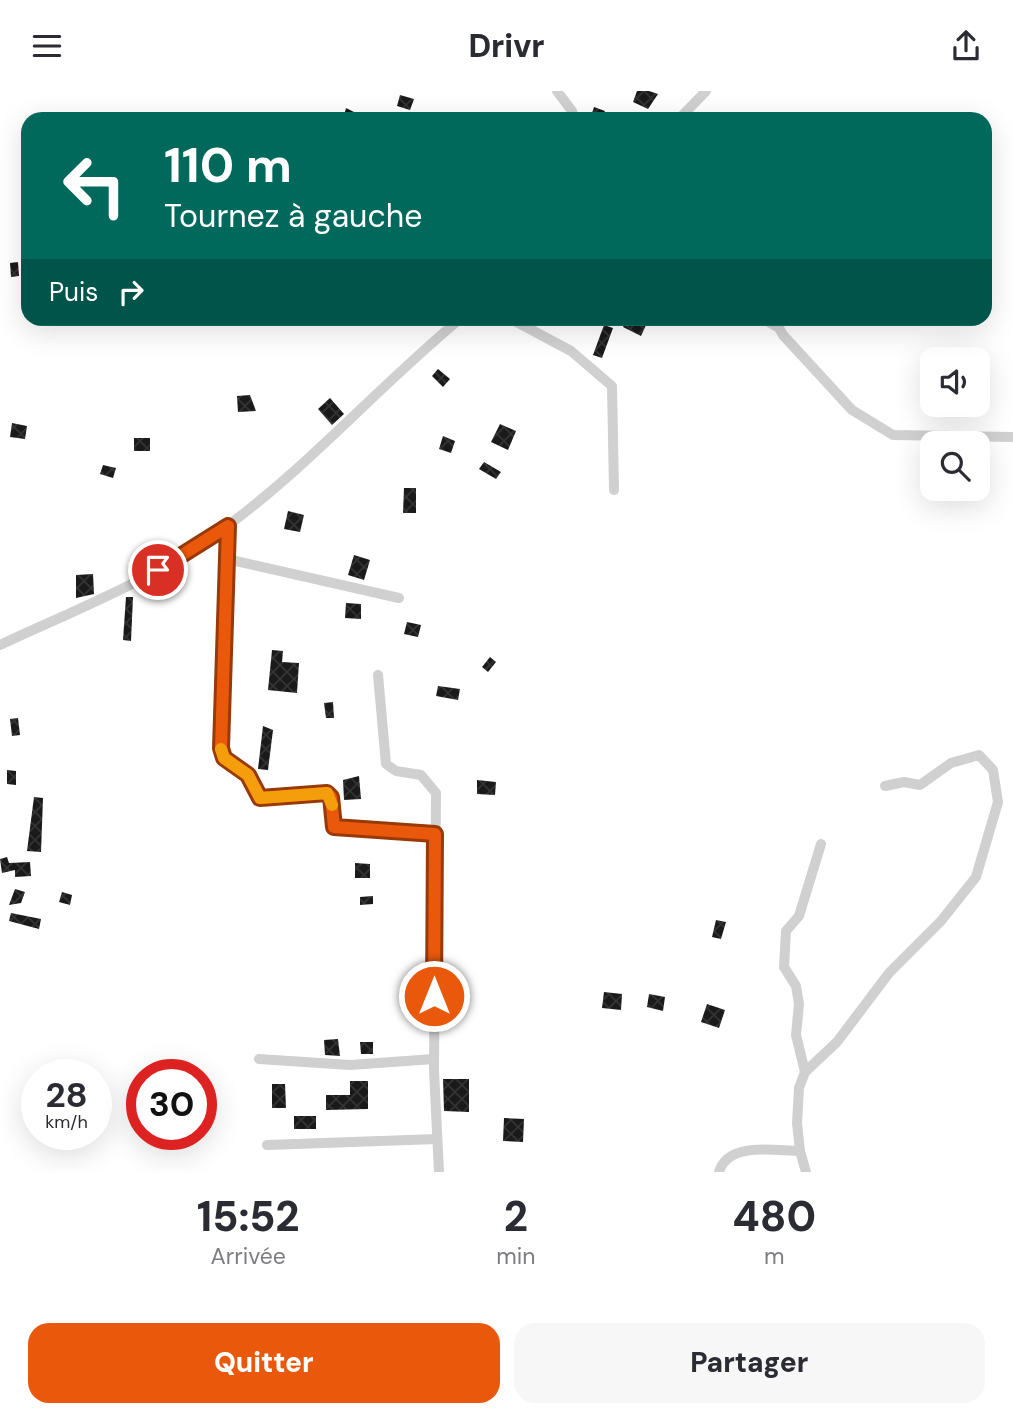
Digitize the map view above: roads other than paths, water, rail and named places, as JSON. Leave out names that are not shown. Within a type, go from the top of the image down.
[{"type":"street","points":[[557,91],[572,112]]},
{"type":"street","points":[[686,112],[706,91]]},
{"type":"street","points":[[0,645],[174,562],[228,526],[323,446],[452,326]]},
{"type":"street","points":[[523,326],[571,351],[612,386],[614,490]]},
{"type":"street","points":[[776,326],[852,410],[893,435],[1013,437]]},
{"type":"street","points":[[228,526],[221,748],[224,758],[248,775],[263,799],[327,793],[331,797],[334,827],[435,834]]},
{"type":"street","points":[[227,559],[399,598]]},
{"type":"street","points":[[378,675],[386,764],[396,771],[421,775],[436,793],[434,1059],[439,1172]]},
{"type":"street","points":[[806,1172],[800,1151],[799,1088],[806,1072],[837,1042],[888,973],[941,921],[976,877],[987,848],[998,802],[993,770],[979,755],[951,764],[920,785],[904,782],[884,786]]},
{"type":"street","points":[[806,1072],[796,1035],[799,1004],[796,986],[784,967],[786,931],[799,916],[821,845]]},
{"type":"street","points":[[259,1059],[350,1065],[434,1059]]},
{"type":"street","points":[[267,1145],[437,1139]]},
{"type":"street","points":[[719,1172],[726,1159],[737,1153],[800,1151]]}]
